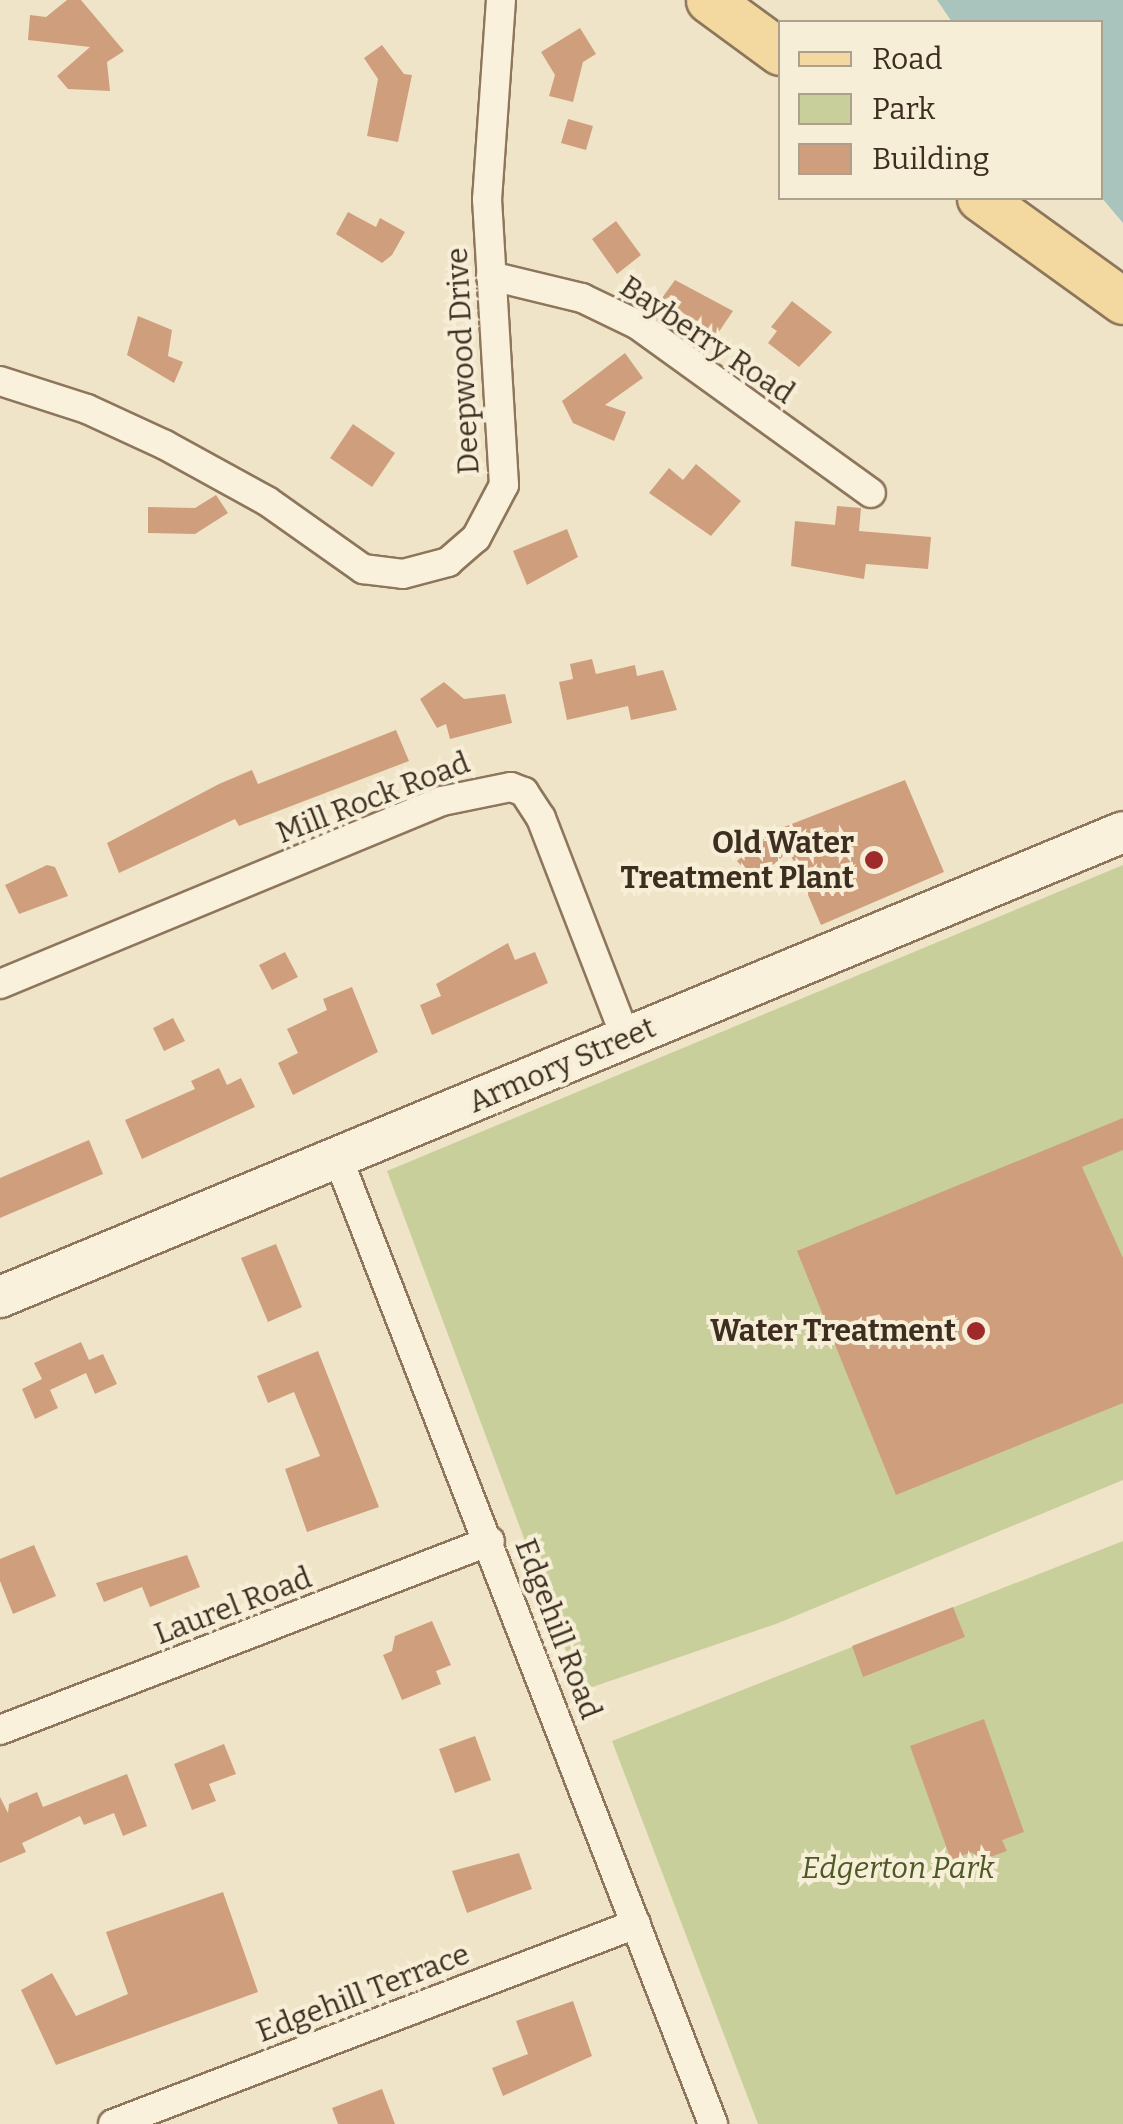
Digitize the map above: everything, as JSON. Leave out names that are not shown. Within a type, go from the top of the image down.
[{"type":"main road","points":[[709,0],[778,51]]},
{"type":"main road","points":[[983,200],[1123,301]]},
{"type":"main road","name":"Armory Street","points":[[0,1297],[1123,832]]},
{"type":"street","name":"Deepwood Drive","points":[[0,381],[87,409],[165,445],[267,501],[363,569],[403,574],[448,562],[476,538],[504,485],[490,276],[488,116],[502,0]]},
{"type":"street","name":"Bayberry Road","points":[[490,276],[582,298],[638,325],[871,493]]},
{"type":"street","name":"Mill Rock Road","points":[[0,984],[442,801],[511,787],[524,792],[540,818],[626,1038]]},
{"type":"street","name":"Edgehill Road","points":[[338,1158],[490,1541],[713,2124]]},
{"type":"street","name":"Laurel Road","points":[[0,1730],[490,1541]]},
{"type":"street","name":"Edgehill Terrace","points":[[113,2124],[636,1924]]},
{"type":"green space","points":[[1123,865],[1123,1480],[776,1624],[581,1691],[387,1171]]},
{"type":"green space","name":"Edgerton Park","points":[[1123,1541],[1123,2124],[758,2124],[612,1741]]},
{"type":"water","points":[[937,0],[1123,0],[1123,223],[1103,199],[1103,20],[951,20]]},
{"type":"building","points":[[67,0],[81,0],[124,51],[107,62],[110,91],[68,89],[57,76],[90,47],[28,40],[30,15],[46,17]]},
{"type":"building","points":[[580,28],[596,54],[583,62],[573,102],[549,96],[555,75],[541,52]]},
{"type":"building","points":[[382,45],[404,74],[412,75],[398,142],[367,136],[378,79],[364,58]]},
{"type":"building","points":[[568,119],[593,126],[586,150],[561,143]]},
{"type":"building","points":[[348,212],[376,227],[380,218],[405,232],[392,255],[382,263],[336,234]]},
{"type":"building","points":[[616,221],[641,255],[617,274],[592,239]]},
{"type":"building","points":[[675,280],[733,311],[710,345],[682,327],[689,317],[662,298]]},
{"type":"building","points":[[792,301],[832,332],[799,367],[768,343],[777,331],[771,327]]},
{"type":"building","points":[[138,316],[172,330],[168,356],[183,362],[174,383],[127,355]]},
{"type":"building","points":[[625,353],[643,378],[605,405],[626,412],[614,441],[573,423],[562,401]]},
{"type":"building","points":[[353,424],[395,453],[372,487],[330,458]]},
{"type":"building","points":[[696,464],[741,501],[711,536],[649,493],[669,468],[683,480]]},
{"type":"building","points":[[216,495],[228,513],[195,534],[148,533],[148,507],[195,508]]},
{"type":"building","points":[[837,506],[861,508],[859,531],[931,537],[928,569],[866,564],[864,579],[791,566],[795,521],[835,525]]},
{"type":"building","points":[[567,529],[578,557],[527,585],[513,551]]},
{"type":"building","points":[[592,659],[596,674],[635,665],[637,676],[663,670],[677,710],[631,720],[628,706],[567,720],[559,682],[573,679],[570,664]]},
{"type":"building","points":[[444,682],[464,699],[505,694],[512,723],[450,739],[446,724],[437,728],[420,699]]},
{"type":"building","points":[[396,730],[409,761],[239,826],[235,819],[119,873],[107,843],[219,784],[252,770],[258,784]]},
{"type":"building","name":"Old Water Treatment Plant","points":[[905,780],[944,872],[821,925],[789,851],[755,881],[737,861],[771,832]]},
{"type":"building","points":[[47,865],[55,867],[68,896],[19,914],[5,885]]},
{"type":"building","points":[[508,943],[515,960],[535,952],[548,983],[432,1035],[420,1005],[441,996],[436,984]]},
{"type":"building","points":[[285,952],[298,977],[272,990],[259,965]]},
{"type":"building","points":[[352,987],[378,1052],[293,1095],[278,1063],[298,1053],[287,1029],[327,1010],[323,999]]},
{"type":"building","points":[[173,1018],[185,1041],[164,1051],[153,1028]]},
{"type":"building","points":[[219,1068],[227,1085],[241,1078],[255,1107],[142,1159],[125,1120],[195,1089],[191,1081]]},
{"type":"building","name":"Water Treatment","points":[[1123,1118],[1123,1150],[1082,1167],[1123,1258],[1123,1403],[896,1495],[797,1251]]},
{"type":"building","points":[[89,1140],[103,1174],[0,1218],[0,1178]]},
{"type":"building","points":[[276,1244],[302,1307],[268,1322],[241,1258]]},
{"type":"building","points":[[81,1342],[89,1360],[103,1354],[117,1384],[95,1394],[86,1373],[50,1390],[58,1408],[35,1419],[22,1389],[42,1379],[34,1363]]},
{"type":"building","points":[[318,1351],[379,1507],[307,1532],[285,1469],[320,1456],[294,1392],[268,1403],[257,1376]]},
{"type":"building","points":[[34,1545],[56,1596],[13,1614],[0,1581],[0,1559]]},
{"type":"building","points":[[187,1555],[200,1587],[150,1607],[142,1587],[104,1602],[96,1583]]},
{"type":"building","points":[[953,1607],[965,1637],[863,1677],[852,1646]]},
{"type":"building","points":[[432,1621],[451,1665],[436,1671],[441,1684],[402,1700],[383,1655],[392,1651],[395,1636]]},
{"type":"building","points":[[984,1719],[1024,1832],[1002,1840],[1007,1851],[976,1862],[972,1852],[951,1860],[910,1746]]},
{"type":"building","points":[[475,1736],[491,1780],[455,1793],[439,1749]]},
{"type":"building","points":[[224,1744],[236,1774],[209,1784],[216,1801],[192,1810],[174,1764]]},
{"type":"building","points":[[127,1774],[147,1826],[123,1836],[114,1813],[84,1825],[80,1816],[22,1843],[26,1852],[0,1863],[0,1797],[8,1813],[9,1804],[37,1792],[43,1807]]},
{"type":"building","points":[[519,1853],[532,1889],[467,1913],[452,1871]]},
{"type":"building","points":[[223,1892],[258,1992],[56,2065],[21,1990],[52,1973],[76,2016],[128,1994],[106,1932]]},
{"type":"building","points":[[573,2001],[592,2056],[503,2096],[492,2068],[528,2054],[516,2021]]},
{"type":"building","points":[[382,2089],[395,2124],[338,2124],[332,2108]]},
{"type":"place","name":"Old Water Treatment Plant","points":[[874,860]]},
{"type":"place","name":"Water Treatment","points":[[976,1331]]}]
